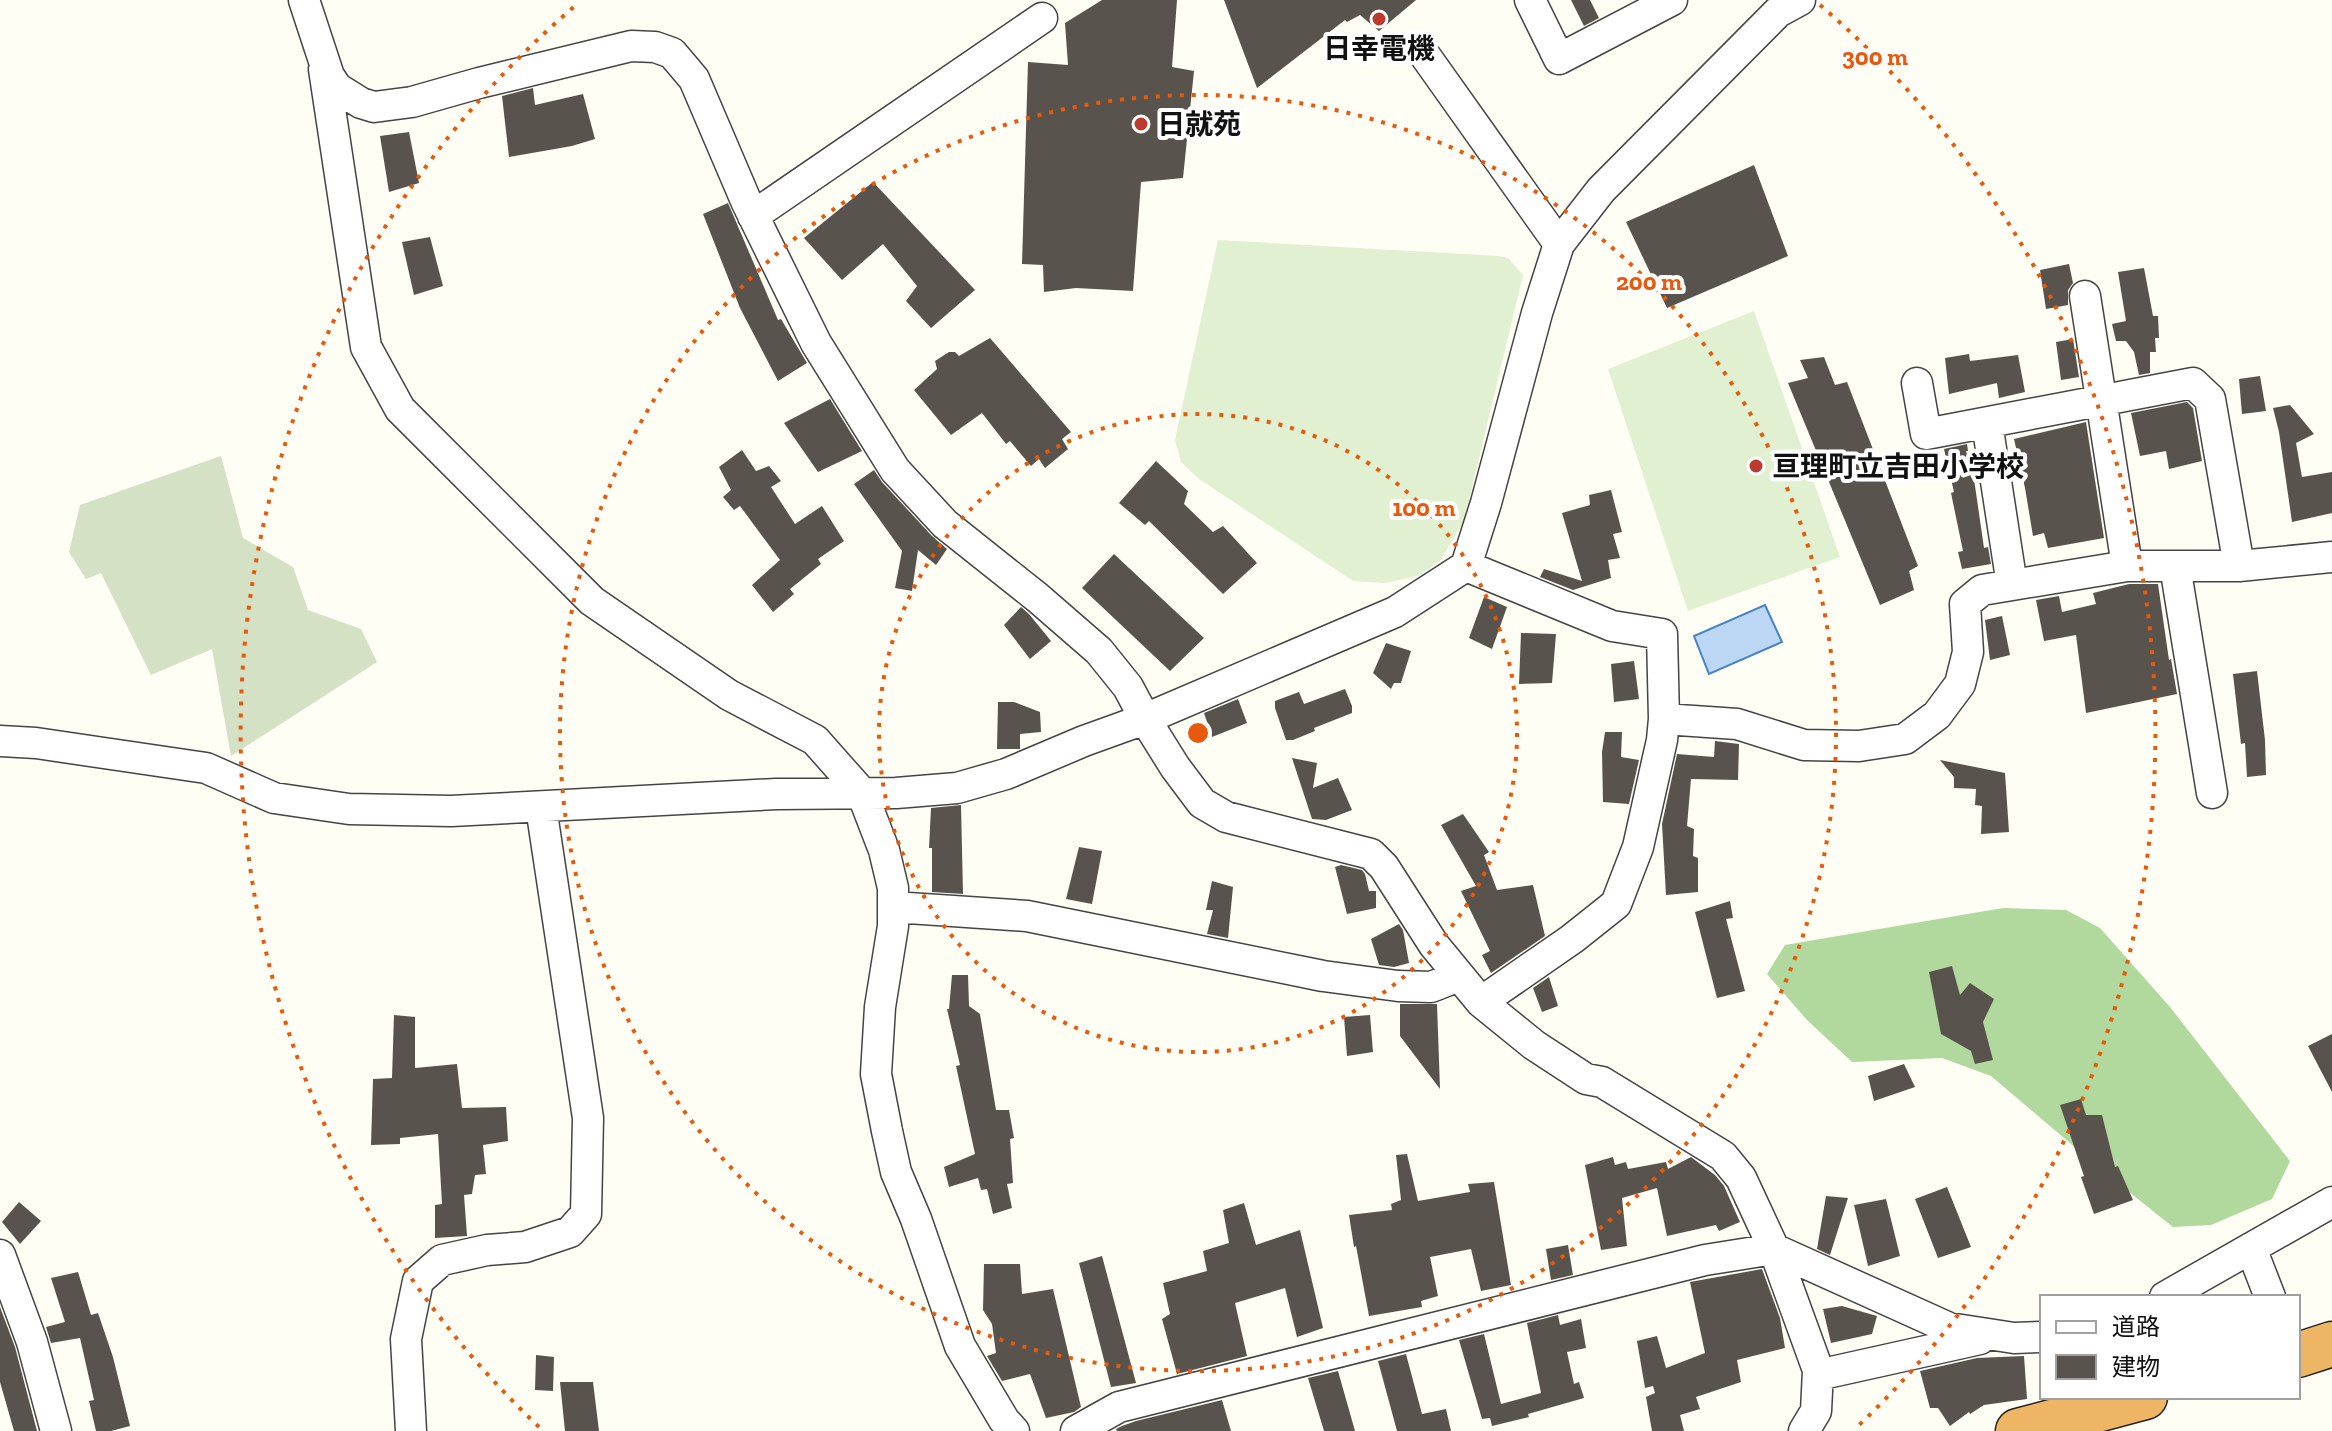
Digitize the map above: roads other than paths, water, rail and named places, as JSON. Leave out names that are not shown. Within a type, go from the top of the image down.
[{"type":"highway","points":[[2300,1354],[2332,1344]]},
{"type":"highway","points":[[2018,1431],[2138,1399]]},
{"type":"street","points":[[304,0],[329,76],[337,88],[374,107],[412,102],[631,46],[655,47],[672,53],[694,79],[753,216],[816,343],[895,470],[945,524],[1099,651],[1128,687],[1175,767],[1202,803],[1226,817],[1371,854],[1384,867],[1434,945],[1481,1002],[1534,1045],[1586,1079],[1602,1082],[1723,1156],[1741,1178],[1774,1249],[1818,1370],[1816,1411],[1804,1431]]},
{"type":"street","points":[[1530,0],[1559,59],[1672,0]]},
{"type":"street","points":[[0,741],[36,743],[206,768],[274,798],[349,809],[451,811],[957,788],[1006,774],[1145,719],[1395,612],[1466,566],[1559,244],[1601,190],[1784,4]]},
{"type":"street","points":[[753,216],[1042,18]]},
{"type":"street","points":[[1424,54],[1559,244]]},
{"type":"street","points":[[322,56],[366,347],[400,409],[592,601],[729,695],[815,740],[862,793],[884,850],[893,888],[893,926],[880,1007],[876,1074],[896,1172],[916,1219],[960,1346],[1004,1420],[1014,1431]]},
{"type":"street","points":[[2085,296],[2127,566]]},
{"type":"street","points":[[1917,383],[1926,434],[2193,383],[2210,399],[2239,566]]},
{"type":"street","points":[[1987,423],[2012,585]]},
{"type":"street","points":[[1664,719],[1737,724],[1804,745],[1859,746],[1905,739],[1937,715],[1960,684],[1968,652],[1965,604],[1982,590],[2127,566],[2239,566],[2332,557]]},
{"type":"street","points":[[1466,566],[1612,626],[1662,634],[1662,740],[1638,847],[1616,904],[1572,939],[1481,1002]]},
{"type":"street","points":[[2175,566],[2212,793]]},
{"type":"street","points":[[411,1431],[406,1339],[418,1281],[442,1260],[487,1250],[525,1247],[570,1232],[586,1214],[588,1118],[541,807]]},
{"type":"street","points":[[893,907],[1027,916],[1323,976],[1398,986],[1431,987],[1459,976]]},
{"type":"street","points":[[2169,1295],[2332,1202]]},
{"type":"street","points":[[2251,1248],[2269,1295]]},
{"type":"street","points":[[1076,1431],[1119,1407],[1675,1267],[1774,1249],[1949,1328],[2014,1338],[2040,1337]]},
{"type":"street","points":[[0,1255],[32,1342],[56,1431]]},
{"type":"street","points":[[1818,1375],[1995,1335]]},
{"type":"water","points":[[1765,605],[1782,642],[1709,674],[1694,636]]},
{"type":"place","name":"日幸電機","points":[[1379,19]]},
{"type":"place","name":"日就苑","points":[[1141,124]]},
{"type":"place","name":"亘理町立吉田小学校","points":[[1756,466]]}]
